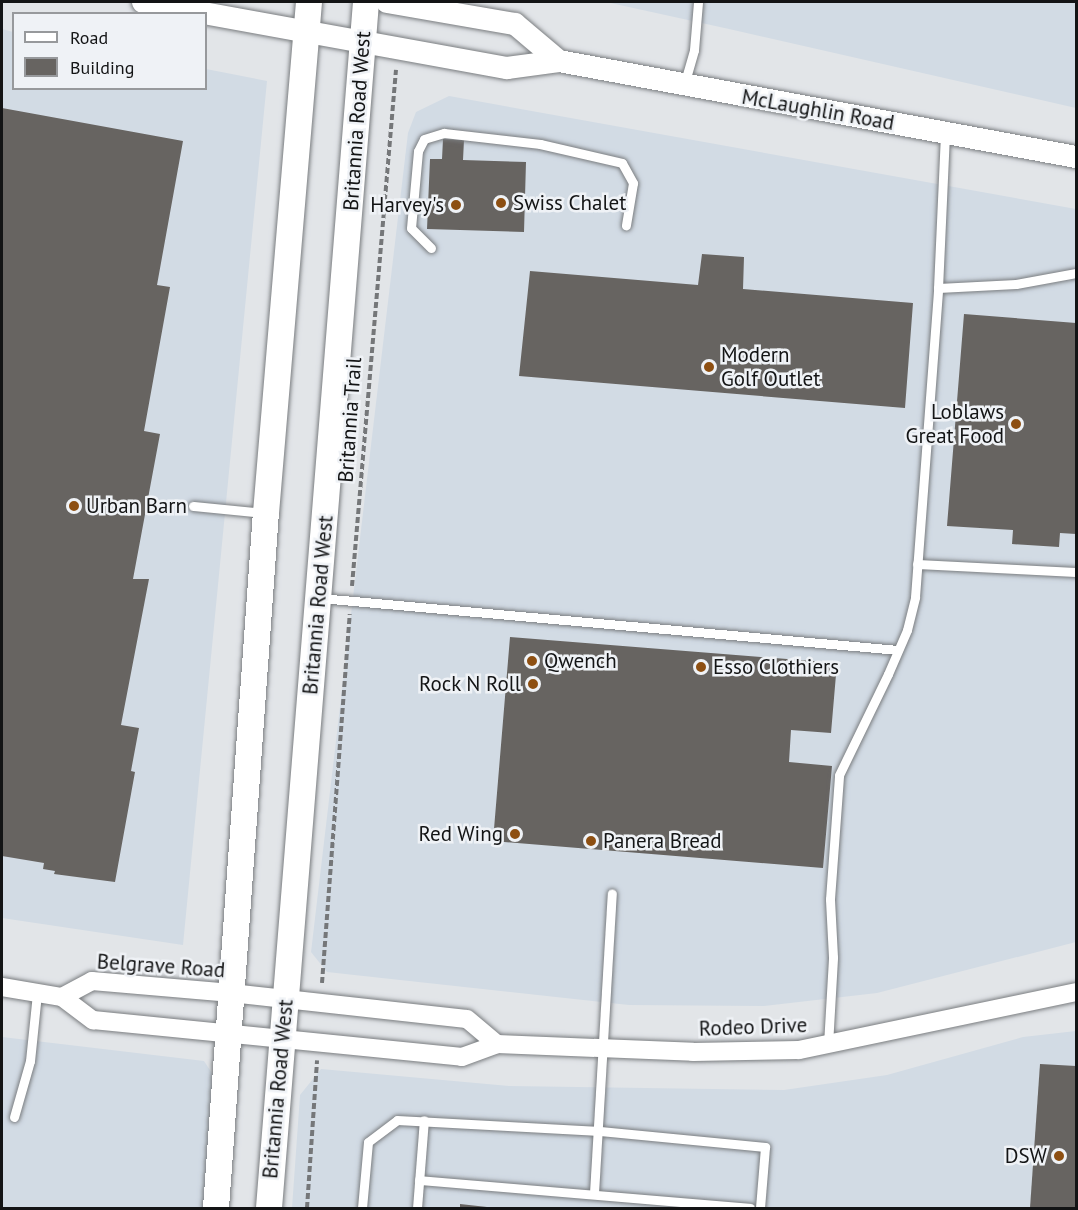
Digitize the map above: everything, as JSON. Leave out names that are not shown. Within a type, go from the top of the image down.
[{"type":"main road","points":[[216,1209],[266,513],[309,2]]},
{"type":"main road","name":"Britannia Road West","points":[[269,1209],[366,2]]},
{"type":"street","name":"McLaughlin Road","points":[[142,2],[197,12]]},
{"type":"street","name":"McLaughlin Road","points":[[387,2],[516,24],[559,61]]},
{"type":"street","name":"McLaughlin Road","points":[[207,14],[507,68],[559,61],[1077,157]]},
{"type":"street","name":"Belgrave Road","points":[[62,997],[92,981],[286,999]]},
{"type":"street","points":[[2,987],[62,997],[93,1020],[228,1033]]},
{"type":"street","name":"Rodeo Drive","points":[[228,1033],[462,1057],[497,1044],[603,1048],[799,1050],[1077,992]]},
{"type":"street","points":[[286,999],[467,1019],[497,1044]]},
{"type":"lane","points":[[684,85],[694,50],[698,2]]},
{"type":"lane","points":[[431,248],[411,228],[418,152],[424,139],[444,133],[540,144],[622,163],[633,183],[626,225]]},
{"type":"lane","points":[[828,1045],[833,957],[830,899],[839,775],[898,651],[913,612],[938,288],[945,133]]},
{"type":"lane","points":[[938,288],[1016,284],[1077,273]]},
{"type":"lane","points":[[193,506],[266,513]]},
{"type":"lane","points":[[917,564],[1077,572]]},
{"type":"lane","points":[[318,598],[898,651]]},
{"type":"lane","points":[[594,1192],[600,1131],[612,894]]},
{"type":"lane","points":[[14,1117],[30,1061],[37,993]]},
{"type":"lane","points":[[362,1209],[368,1142],[397,1120],[424,1120],[600,1131],[765,1147],[760,1209]]},
{"type":"lane","points":[[417,1209],[424,1120]]},
{"type":"lane","points":[[420,1180],[594,1192],[750,1209]]},
{"type":"path","name":"Britannia Trail","points":[[323,975],[376,275],[396,83]]},
{"type":"path","points":[[307,1209],[316,1081]]},
{"type":"shaded area","points":[[606,2],[1076,2],[1076,108],[729,29]]},
{"type":"shaded area","points":[[2,29],[12,32],[12,90],[207,90],[207,69],[267,81],[183,945],[2,918]]},
{"type":"shaded area","points":[[449,96],[1076,209],[1076,942],[877,993],[764,1006],[629,1005],[327,972],[311,952],[408,133],[416,112]]},
{"type":"shaded area","points":[[1076,1031],[1076,1208],[292,1208],[300,1095],[321,1069],[509,1086],[784,1090],[887,1075],[1023,1037]]},
{"type":"shaded area","points":[[2,1037],[204,1061],[221,1087],[209,1208],[2,1208]]},
{"type":"building","name":"Urban Barn","points":[[2,108],[183,141],[157,285],[170,287],[144,431],[160,434],[133,579],[149,579],[121,725],[139,728],[131,771],[135,772],[115,882],[54,874],[55,871],[43,869],[44,863],[2,856]]},
{"type":"building","points":[[443,139],[464,140],[463,160],[526,162],[524,232],[427,229],[430,159],[442,159]]},
{"type":"building","points":[[702,254],[744,257],[743,289],[913,303],[905,408],[519,376],[530,271],[698,285]]},
{"type":"building","name":"Loblaws Great Food","points":[[964,314],[1076,323],[1076,534],[1060,533],[1059,547],[1012,544],[1013,530],[947,526]]},
{"type":"building","points":[[510,637],[837,663],[831,733],[791,730],[789,762],[832,766],[823,868],[493,841]]},
{"type":"building","points":[[1040,1064],[1076,1066],[1076,1208],[1030,1208]]},
{"type":"building","points":[[460,1204],[487,1207],[487,1208],[460,1208]]},
{"type":"place","name":"Swiss Chalet","points":[[501,203]]},
{"type":"place","name":"Harvey's","points":[[456,205]]},
{"type":"place","name":"Modern Golf Outlet","points":[[709,367]]},
{"type":"place","name":"Loblaws Great Food","points":[[1016,424]]},
{"type":"place","name":"Urban Barn","points":[[74,506]]},
{"type":"place","name":"Qwench","points":[[532,661]]},
{"type":"place","name":"Esso Clothiers","points":[[701,667]]},
{"type":"place","name":"Rock N Roll","points":[[533,684]]},
{"type":"place","name":"Red Wing","points":[[515,834]]},
{"type":"place","name":"Panera Bread","points":[[591,841]]},
{"type":"place","name":"DSW","points":[[1059,1156]]}]
